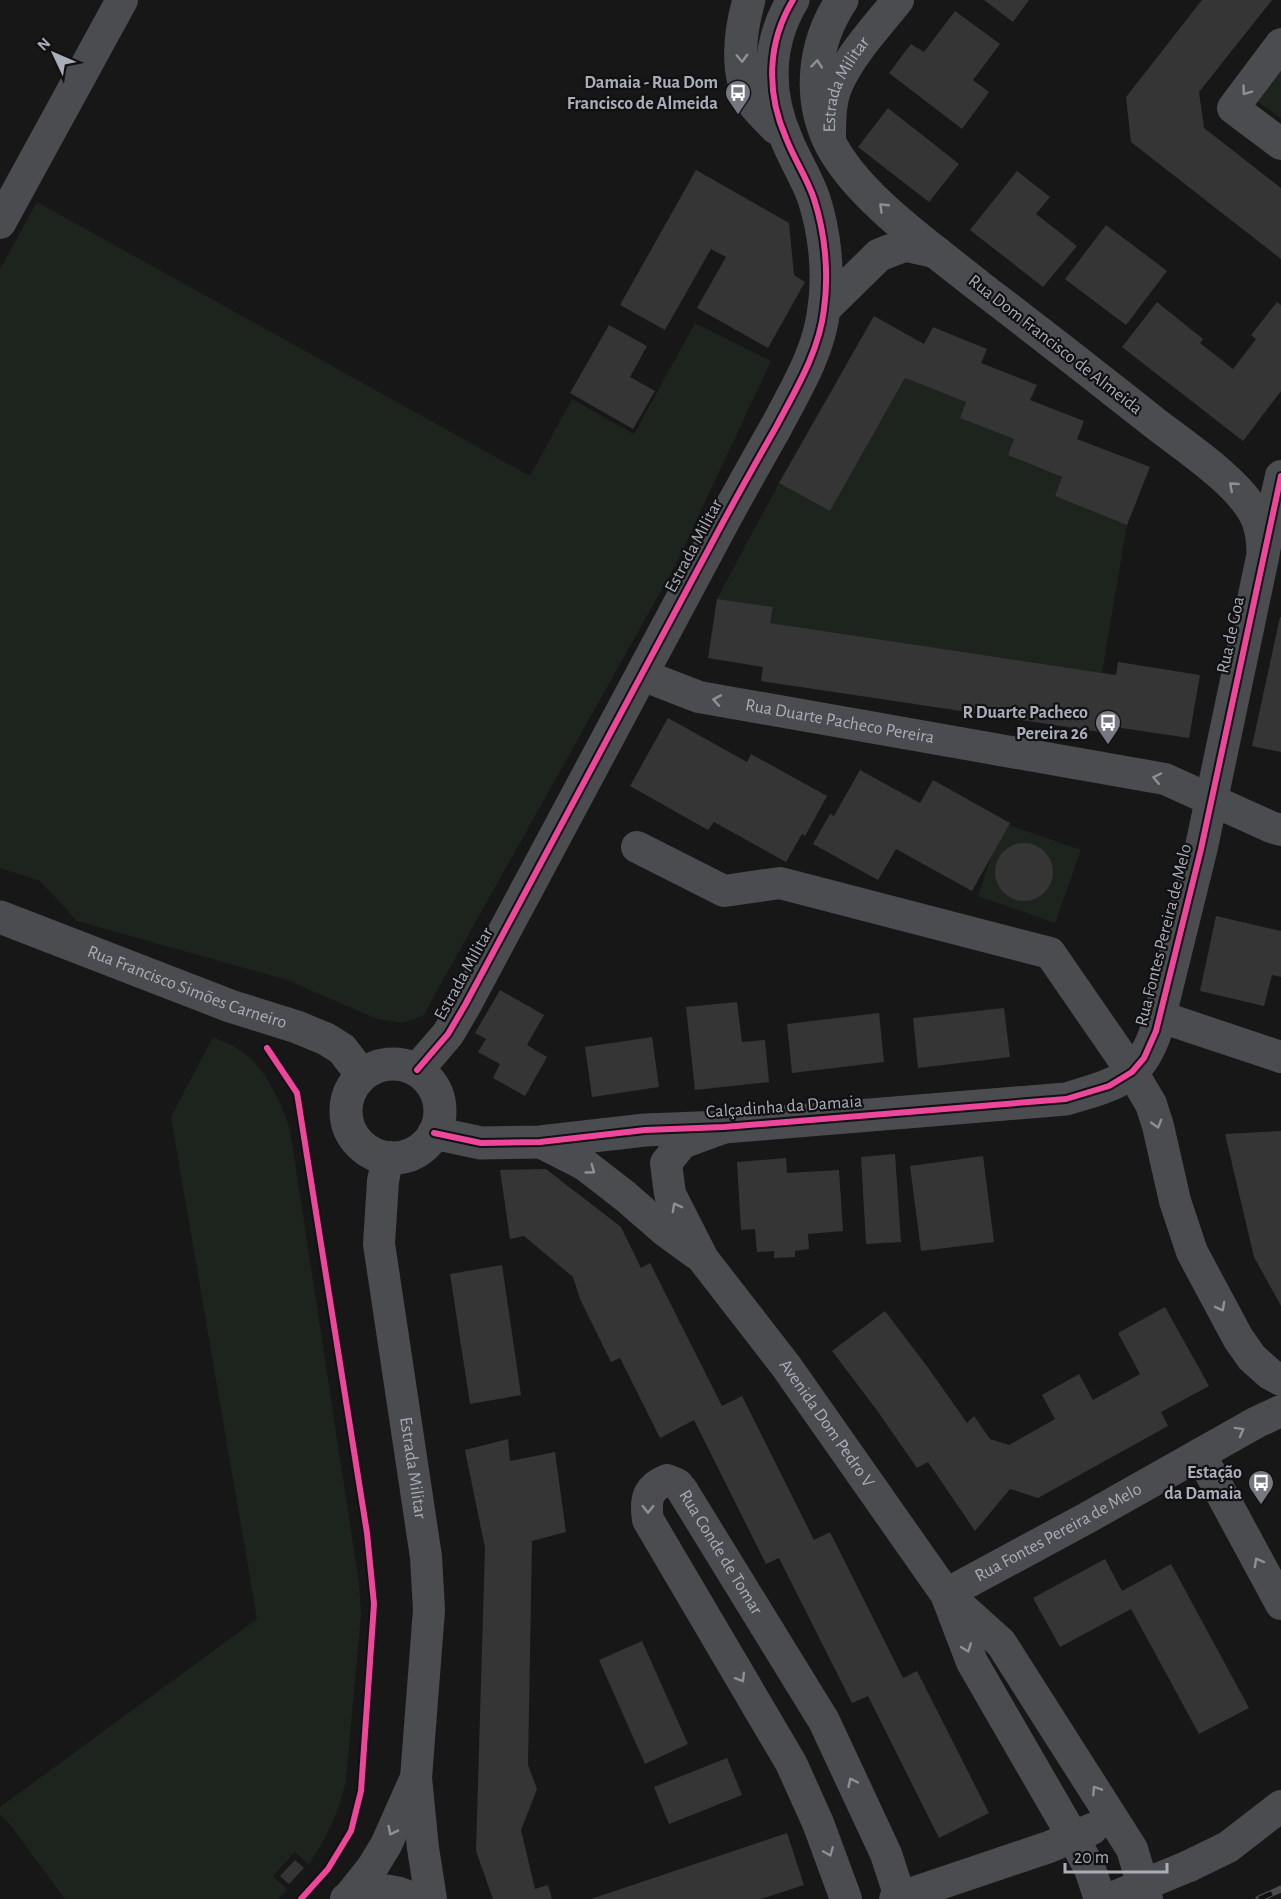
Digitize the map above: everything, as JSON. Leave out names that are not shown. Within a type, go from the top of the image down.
[{"type":"street","points":[[0,223],[122,0]]},
{"type":"street","points":[[749,0],[743,24],[741,47],[741,65],[746,86],[753,103],[786,139]]},
{"type":"street","name":"Estrada Militar","points":[[417,1070],[448,1034],[465,1005],[714,538],[798,387],[818,340],[826,281],[823,232],[814,198],[786,139],[776,110],[771,72],[777,33],[793,0]]},
{"type":"street","name":"Estrada Militar","points":[[830,142],[820,111],[816,81],[817,57],[824,34],[842,0]]},
{"type":"street","name":"Estrada Militar","points":[[830,142],[830,118],[838,83],[858,52],[898,0]]},
{"type":"street","points":[[1281,44],[1233,108],[1281,144]]},
{"type":"street","name":"Rua Dom Francisco de Almeida","points":[[830,142],[842,163],[858,183],[892,215],[1237,489],[1257,517],[1262,534],[1263,555]]},
{"type":"street","points":[[824,309],[879,255],[905,245],[936,252]]},
{"type":"street","name":"Rua de Goa","points":[[1211,800],[1281,476]]},
{"type":"street","name":"Rua Duarte Pacheco Pereira","points":[[642,675],[699,697],[1165,779],[1281,830]]},
{"type":"street","name":"Rua Fontes Pereira de Melo","points":[[1132,1072],[1144,1058],[1161,1017],[1211,800]]},
{"type":"street","points":[[637,848],[724,891],[780,883],[1050,953],[1132,1072],[1151,1104],[1175,1201],[1192,1252],[1238,1338],[1252,1358],[1270,1374],[1281,1380]]},
{"type":"street","name":"Rua Francisco Simões Carneiro","points":[[0,917],[230,1006],[297,1027],[326,1039],[342,1049],[362,1075]]},
{"type":"street","points":[[1161,1017],[1281,1057]]},
{"type":"street","points":[[394,1064],[406,1065],[417,1070],[428,1079],[436,1091],[440,1105],[439,1119],[434,1133],[426,1144],[402,1157],[375,1154],[363,1147],[348,1125],[346,1111],[348,1098],[354,1086],[362,1075],[372,1069],[394,1064]]},
{"type":"street","name":"Calçadinha da Damaia","points":[[434,1133],[481,1143],[540,1142],[645,1130],[724,1128],[1066,1099],[1109,1086],[1132,1072]]},
{"type":"street","name":"Avenida Dom Pedro V","points":[[724,1128],[682,1143],[666,1163],[670,1194],[703,1258],[786,1366],[946,1594],[1001,1643],[1132,1849],[1147,1899]]},
{"type":"street","name":"Avenida Dom Pedro V","points":[[540,1142],[585,1165],[664,1230],[703,1258]]},
{"type":"street","name":"Estrada Militar","points":[[388,1157],[382,1181],[379,1244],[426,1557],[429,1610],[416,1778],[431,1899]]},
{"type":"street","name":"Rua Fontes Pereira de Melo","points":[[946,1594],[1257,1422],[1281,1411]]},
{"type":"street","points":[[1200,1454],[1281,1604]]},
{"type":"street","name":"Rua Conde de Tomar","points":[[846,1899],[818,1823],[791,1762],[648,1520],[646,1506],[649,1494],[656,1484],[667,1480],[677,1484],[682,1490],[824,1721],[886,1854],[898,1898],[1073,1837],[1114,1819]]},
{"type":"street","name":"Avenida Dom Pedro V","points":[[946,1594],[972,1662],[1073,1837],[1090,1869],[1100,1899]]},
{"type":"street","name":"Estrada Militar","points":[[348,1898],[381,1853],[416,1778]]},
{"type":"street","points":[[1109,1899],[1190,1866],[1228,1847],[1281,1806]]},
{"type":"street","points":[[348,1898],[366,1891],[384,1889],[413,1899]]},
{"type":"shaded area","points":[[1281,67],[1281,119],[1256,100]]},
{"type":"shaded area","points":[[37,202],[530,476],[572,399],[634,434],[695,323],[771,361],[676,564],[423,1016],[402,1023],[377,1019],[287,980],[77,921],[40,881],[0,868],[0,269]]},
{"type":"shaded area","points":[[905,378],[966,402],[960,418],[1014,439],[1008,455],[1062,477],[1055,496],[1127,525],[1102,673],[770,623],[773,608],[717,599],[779,483],[830,511]]},
{"type":"shaded area","points":[[1003,823],[1081,850],[1055,923],[978,896]]},
{"type":"shaded area","points":[[213,1037],[235,1047],[256,1064],[277,1096],[290,1130],[359,1583],[361,1615],[346,1780],[332,1824],[309,1865],[295,1852],[273,1876],[287,1890],[278,1899],[65,1899],[8,1822],[0,1815],[0,1807],[257,1619],[171,1117]]},
{"type":"building","points":[[984,0],[1029,0],[1013,22]]},
{"type":"building","points":[[1202,0],[1272,0],[1199,92],[1204,128],[1281,188],[1281,259],[1131,142],[1126,97]]},
{"type":"building","points":[[955,11],[1000,44],[973,80],[989,92],[962,129],[889,73],[911,44],[924,52]]},
{"type":"building","points":[[888,108],[959,164],[929,202],[858,147]]},
{"type":"building","points":[[696,170],[789,223],[794,275],[805,282],[768,348],[697,308],[726,257],[711,249],[665,330],[620,305]]},
{"type":"building","points":[[1017,171],[1050,197],[1036,214],[1077,246],[1043,287],[970,230]]},
{"type":"building","points":[[1106,225],[1167,271],[1126,325],[1065,279]]},
{"type":"building","points":[[1157,302],[1203,339],[1200,343],[1233,369],[1256,339],[1251,335],[1277,302],[1281,305],[1281,391],[1243,441],[1122,347]]},
{"type":"building","points":[[874,316],[924,344],[933,327],[987,349],[981,363],[1037,385],[1030,400],[1084,421],[1077,439],[1150,467],[1127,525],[1055,496],[1062,477],[1008,455],[1014,439],[960,418],[966,402],[905,378],[830,511],[779,483]]},
{"type":"building","points":[[609,325],[647,346],[630,377],[655,391],[633,429],[570,393]]},
{"type":"building","points":[[717,599],[773,607],[770,623],[1116,675],[1118,662],[1200,675],[1189,738],[1108,726],[1107,733],[761,681],[763,667],[708,658]]},
{"type":"building","points":[[1281,617],[1281,752],[1252,746]]},
{"type":"building","points":[[668,718],[747,762],[751,754],[827,796],[805,836],[802,834],[786,862],[714,822],[708,830],[630,786]]},
{"type":"building","points":[[860,770],[920,803],[933,780],[1010,823],[972,891],[896,849],[878,880],[813,844],[830,814],[834,816]]},
{"type":"building","points":[[1024,843],[1035,845],[1048,856],[1053,872],[1051,883],[1040,896],[1024,901],[1013,899],[1000,888],[995,872],[997,861],[1008,848]]},
{"type":"building","points":[[1216,916],[1281,931],[1281,977],[1272,975],[1264,1006],[1200,991]]},
{"type":"building","points":[[500,990],[544,1015],[527,1045],[547,1057],[525,1096],[493,1078],[500,1064],[478,1052],[486,1039],[475,1033]]},
{"type":"building","points":[[737,1002],[742,1042],[765,1040],[769,1082],[695,1090],[686,1007]]},
{"type":"building","points":[[1004,1008],[1010,1057],[918,1068],[913,1018]]},
{"type":"building","points":[[879,1013],[884,1062],[792,1073],[787,1024]]},
{"type":"building","points":[[652,1037],[659,1087],[592,1097],[585,1047]]},
{"type":"building","points":[[1281,1131],[1281,1306],[1254,1257],[1225,1134]]},
{"type":"building","points":[[895,1154],[901,1242],[866,1244],[861,1157]]},
{"type":"building","points":[[983,1156],[994,1242],[921,1251],[910,1166]]},
{"type":"building","points":[[786,1158],[787,1173],[839,1170],[843,1231],[808,1234],[809,1249],[795,1251],[795,1257],[774,1258],[774,1251],[757,1252],[755,1229],[741,1230],[737,1162]]},
{"type":"building","points":[[546,1169],[621,1227],[641,1268],[650,1263],[722,1406],[742,1396],[814,1540],[830,1532],[903,1678],[917,1671],[989,1813],[939,1838],[868,1696],[852,1703],[779,1558],[766,1564],[694,1420],[660,1438],[620,1358],[611,1362],[580,1299],[573,1277],[524,1236],[510,1239],[500,1170]]},
{"type":"building","points":[[502,1265],[521,1395],[470,1404],[450,1274]]},
{"type":"building","points":[[1165,1307],[1209,1386],[1161,1412],[1168,1426],[1038,1498],[1010,1489],[975,1531],[928,1462],[917,1468],[832,1351],[885,1311],[967,1423],[974,1416],[990,1439],[1009,1445],[1055,1419],[1042,1395],[1079,1374],[1093,1400],[1140,1374],[1118,1333]]},
{"type":"building","points":[[508,1439],[510,1461],[555,1452],[566,1532],[532,1541],[528,1765],[537,1789],[521,1830],[535,1889],[548,1885],[552,1899],[493,1899],[476,1851],[485,1548],[465,1450]]},
{"type":"building","points":[[1105,1559],[1122,1591],[1171,1564],[1249,1708],[1199,1734],[1131,1609],[1060,1647],[1033,1598]]},
{"type":"building","points":[[642,1641],[688,1744],[645,1764],[599,1660]]},
{"type":"building","points":[[727,1758],[742,1795],[669,1824],[654,1787]]},
{"type":"building","points":[[787,1833],[804,1885],[761,1899],[591,1899]]},
{"type":"building","points":[[295,1860],[304,1868],[289,1884],[280,1876]]},
{"type":"railway","points":[[1259,1899],[1281,1889]]},
{"type":"cycle path","points":[[417,1070],[448,1034],[465,1005],[791,399],[812,355],[824,309],[825,253],[821,225],[811,191],[779,121],[772,68],[778,33],[793,0]]},
{"type":"cycle path","points":[[434,1133],[481,1143],[540,1142],[645,1130],[724,1127],[1066,1099],[1109,1086],[1132,1072],[1144,1058],[1156,1031],[1201,849],[1281,476]]},
{"type":"cycle path","points":[[267,1048],[297,1093],[367,1533],[374,1604],[361,1791],[351,1831],[328,1869],[301,1899]]},
{"type":"place","name":"Damaia - Rua Dom Francisco de Almeida","points":[[738,116]]},
{"type":"place","name":"R Duarte Pacheco Pereira 26","points":[[1108,746]]},
{"type":"place","name":"Estação da Damaia","points":[[1261,1506]]}]
